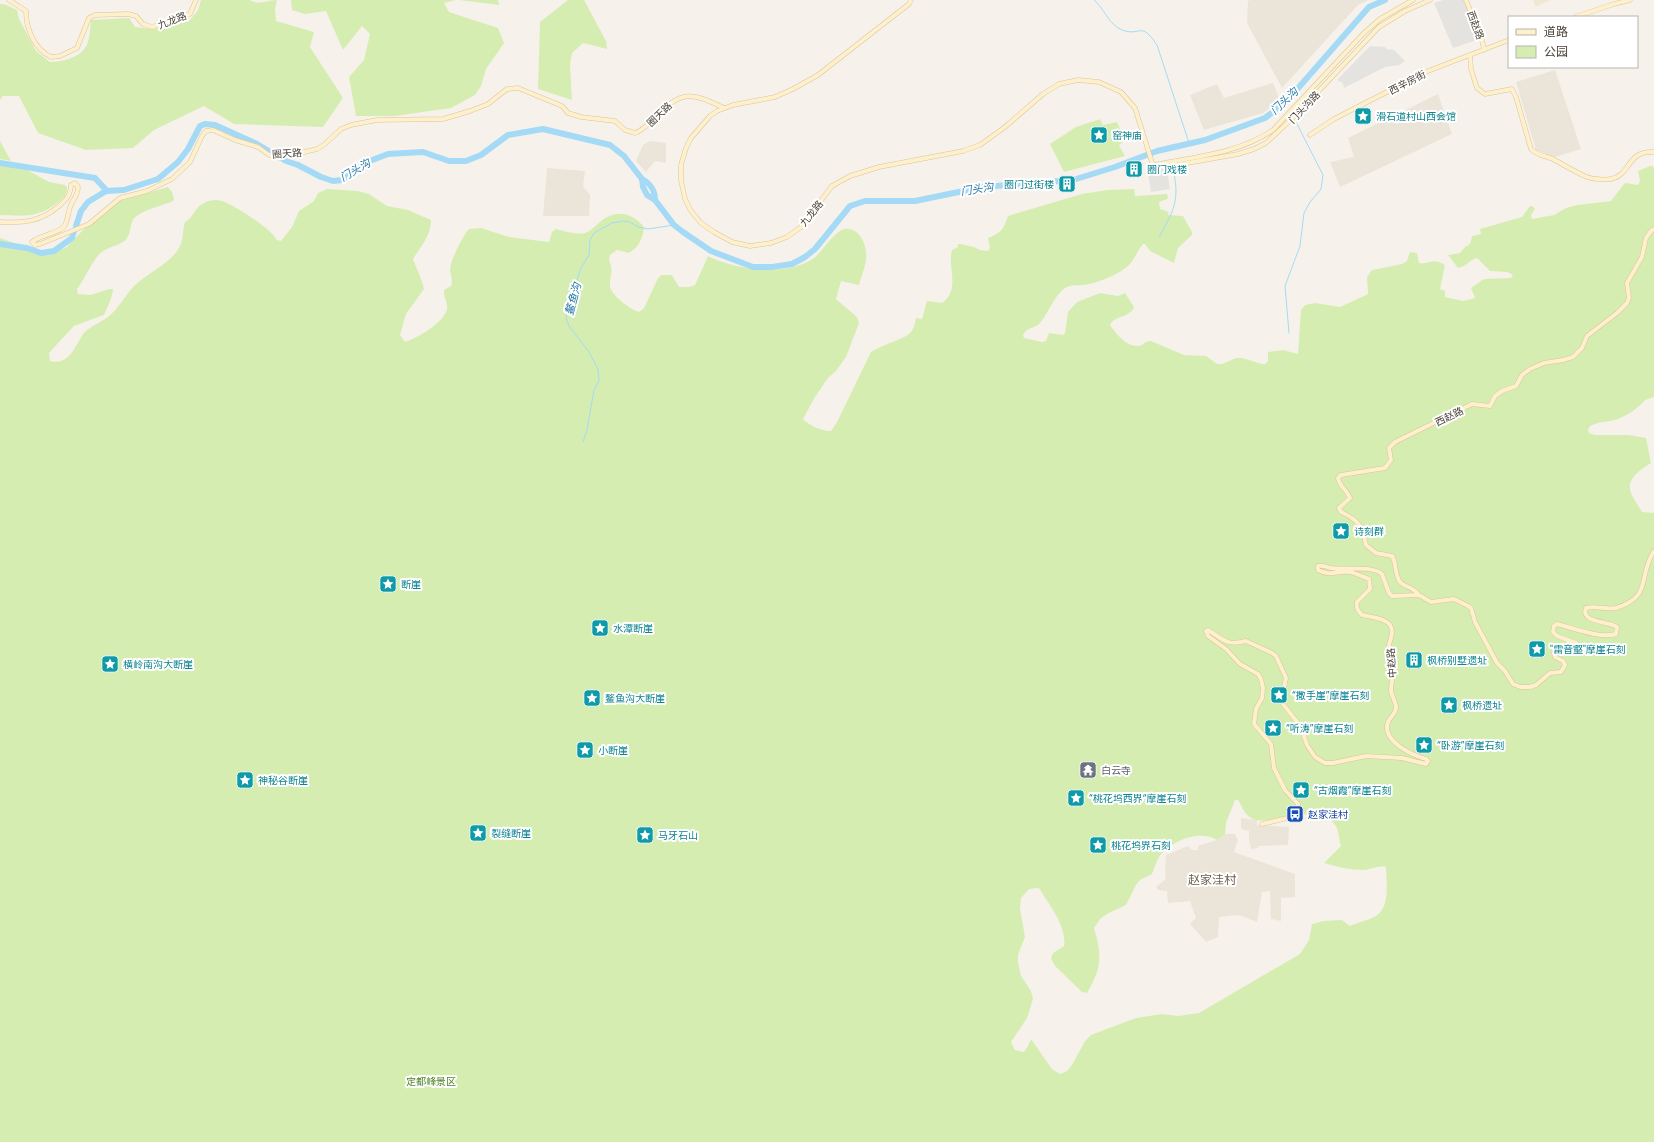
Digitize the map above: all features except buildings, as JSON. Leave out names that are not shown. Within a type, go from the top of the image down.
[{"type":"street","name":"九龙路","points":[[9,0],[26,11],[26,18],[32,37],[40,49],[51,57],[60,56],[77,48],[89,18],[94,15],[128,14],[136,16],[143,24],[152,27],[190,14],[196,0]]},
{"type":"street","name":"九龙路","points":[[911,0],[909,4],[818,75],[775,97],[725,108],[710,116],[691,138],[686,148],[681,165],[681,180],[685,199],[691,211],[701,223],[732,242],[750,246],[771,243],[787,237],[801,227],[832,186],[850,176],[879,167],[963,150],[980,145],[1043,94],[1059,84],[1078,80],[1099,82],[1121,92],[1135,108],[1153,165]]},
{"type":"street","name":"门头沟路","points":[[1153,165],[1230,150],[1261,138],[1273,130],[1364,33],[1380,19],[1413,0]]},
{"type":"street","name":"门头沟路","points":[[1153,165],[1238,154],[1254,149],[1266,142],[1298,114],[1379,27],[1405,11],[1430,0]]},
{"type":"street","name":"西赵路","points":[[1466,0],[1482,40],[1484,50]]},
{"type":"street","points":[[1578,16],[1630,0]]},
{"type":"street","name":"西辛房街","points":[[1310,135],[1334,119],[1414,77],[1508,40]]},
{"type":"street","points":[[1470,55],[1471,69],[1476,88],[1486,94],[1512,89],[1516,97],[1531,149],[1535,154],[1551,158],[1588,178],[1612,179],[1625,172],[1631,160],[1638,155],[1654,152]]},
{"type":"street","name":"圈天路","points":[[0,222],[15,223],[39,219],[52,212],[70,195],[71,186],[75,183],[78,187],[78,194],[70,206],[65,225],[62,229],[36,238],[32,242],[35,245],[40,244],[89,224],[120,198],[147,191],[172,179],[190,162],[202,136],[206,131],[213,130],[235,140],[258,147],[269,155],[300,153],[317,149],[342,129],[351,125],[377,120],[443,119],[488,104],[507,89],[518,88],[562,106],[568,113],[581,117],[615,121],[625,130],[635,133],[642,131],[660,112],[674,100],[681,97],[688,96],[707,100],[725,108]]},
{"type":"street","name":"西赵路","points":[[1418,595],[1414,589],[1401,582],[1397,576],[1394,559],[1392,556],[1376,553],[1366,545],[1362,528],[1352,517],[1341,512],[1339,508],[1350,498],[1338,482],[1338,478],[1341,475],[1371,469],[1385,468],[1391,460],[1389,448],[1394,442],[1472,404],[1490,406],[1495,396],[1502,391],[1516,386],[1522,375],[1530,369],[1544,363],[1573,357],[1582,348],[1587,336],[1617,313],[1627,303],[1629,298],[1627,283],[1642,257],[1646,238],[1654,229]]},
{"type":"street","name":"中赵路","points":[[1262,824],[1292,817],[1298,811],[1298,804],[1285,790],[1274,768],[1271,744],[1254,724],[1256,709],[1262,698],[1263,688],[1261,679],[1258,674],[1240,664],[1226,649],[1208,636],[1206,631],[1208,630],[1228,643],[1234,644],[1246,641],[1276,656],[1286,678],[1282,697],[1283,704],[1301,727],[1307,745],[1315,757],[1325,763],[1333,763],[1366,756],[1402,758],[1426,764],[1428,761],[1426,759],[1392,741],[1388,732],[1389,721],[1395,712],[1396,707],[1391,692],[1392,673],[1388,654],[1392,634],[1391,627],[1386,621],[1362,614],[1356,607],[1357,602],[1370,588],[1369,579],[1349,572],[1332,574],[1322,572],[1318,570],[1318,566],[1322,565],[1330,568],[1373,570],[1382,574],[1389,593],[1392,596],[1418,595],[1430,602],[1454,599],[1458,600],[1471,608],[1475,622],[1497,663],[1505,671],[1513,684],[1520,687],[1530,687],[1536,685],[1550,672],[1561,672],[1564,669],[1565,665],[1563,661],[1555,657],[1554,653],[1556,649],[1571,653],[1577,648],[1576,643],[1557,636],[1553,632],[1554,626],[1557,624],[1601,635],[1610,636],[1616,634],[1617,627],[1613,624],[1591,620],[1586,616],[1584,611],[1586,608],[1591,606],[1614,608],[1626,604],[1640,596],[1645,586],[1649,559],[1654,551]]},
{"type":"shaded area","points":[[1369,0],[1358,5],[1282,88],[1247,23],[1248,1]]},
{"type":"shaded area","points":[[1443,0],[1465,0],[1480,39],[1453,48],[1434,3]]},
{"type":"shaded area","points":[[1533,0],[1551,0],[1535,7]]},
{"type":"shaded area","points":[[1370,46],[1385,47],[1386,49],[1394,50],[1405,61],[1399,65],[1385,67],[1344,88],[1343,83],[1337,80]]},
{"type":"shaded area","points":[[1555,70],[1581,149],[1555,157],[1536,150],[1516,82]]},
{"type":"shaded area","points":[[1273,83],[1280,100],[1263,113],[1204,130],[1190,95],[1217,84],[1224,98]]},
{"type":"shaded area","points":[[1438,94],[1452,134],[1340,187],[1330,162],[1354,157],[1348,138]]},
{"type":"shaded area","points":[[650,141],[666,143],[666,163],[655,161],[646,172],[636,161],[643,145]]},
{"type":"shaded area","points":[[547,168],[585,171],[583,186],[590,195],[589,216],[543,216]]},
{"type":"shaded area","points":[[1167,170],[1170,189],[1151,192],[1148,173]]},
{"type":"shaded area","points":[[1241,818],[1257,820],[1257,825],[1289,827],[1288,845],[1258,846],[1258,848],[1251,849],[1249,831],[1241,829]]},
{"type":"shaded area","points":[[1225,834],[1235,834],[1238,840],[1234,852],[1295,874],[1295,897],[1281,898],[1281,921],[1271,919],[1270,891],[1262,892],[1257,922],[1239,915],[1219,917],[1218,937],[1206,942],[1190,924],[1196,918],[1190,901],[1168,903],[1167,891],[1158,890],[1156,887],[1166,879],[1166,855],[1188,846],[1192,850],[1198,850],[1198,846],[1217,840]]},
{"type":"green space","points":[[201,0],[250,0],[260,3],[277,0],[275,9],[276,21],[314,32],[310,47],[343,98],[323,127],[234,124],[204,106],[154,130],[133,148],[86,150],[38,133],[19,96],[3,96],[0,100],[0,4],[4,4],[17,10],[19,19],[36,51],[50,62],[74,57],[85,48],[90,35],[91,20],[129,18],[135,27],[154,29],[189,21],[198,10]]},
{"type":"green space","points":[[291,0],[456,0],[444,3],[449,12],[498,28],[504,43],[486,69],[481,86],[475,95],[451,108],[395,116],[356,116],[349,77],[364,60],[370,34],[362,26],[343,50],[326,11],[305,14],[292,10]]},
{"type":"green space","points":[[459,0],[498,0],[499,5]]},
{"type":"green space","points":[[568,0],[584,0],[606,41],[607,49],[583,43],[572,53],[570,64],[572,100],[538,89],[540,22]]},
{"type":"green space","points":[[1100,119],[1103,125],[1117,122],[1125,140],[1119,145],[1125,156],[1064,172],[1050,144],[1076,127]]},
{"type":"green space","points":[[0,141],[11,161],[0,159]]},
{"type":"green space","points":[[0,165],[27,170],[49,182],[65,185],[67,190],[65,195],[50,208],[37,214],[23,216],[0,215]]},
{"type":"green space","name":"定都峰景区","points":[[1650,166],[1653,166],[1654,169],[1654,397],[1645,400],[1636,409],[1623,417],[1590,426],[1588,430],[1589,433],[1595,435],[1629,435],[1646,438],[1651,463],[1634,476],[1630,485],[1630,490],[1642,512],[1654,513],[1654,1142],[0,1142],[0,238],[37,251],[62,249],[67,247],[83,230],[116,202],[168,187],[172,192],[174,199],[172,202],[150,209],[135,217],[126,240],[103,251],[92,264],[77,289],[78,294],[90,295],[113,289],[110,302],[104,315],[74,326],[49,353],[50,361],[57,362],[67,358],[84,333],[113,312],[135,285],[173,256],[181,244],[185,222],[201,205],[213,200],[228,203],[243,212],[261,224],[274,235],[277,240],[281,241],[292,227],[299,211],[314,201],[318,193],[327,189],[358,191],[369,194],[387,206],[408,210],[431,220],[431,226],[427,236],[413,259],[424,289],[406,314],[400,335],[405,342],[436,325],[445,314],[447,306],[444,290],[451,286],[452,280],[450,270],[452,261],[457,248],[469,229],[481,228],[509,237],[549,242],[552,232],[556,229],[574,233],[585,233],[612,215],[629,215],[644,227],[643,235],[638,245],[629,253],[617,250],[610,255],[609,260],[612,270],[610,285],[613,293],[617,297],[626,305],[639,312],[644,308],[658,278],[662,275],[672,275],[679,287],[689,287],[695,285],[708,256],[732,265],[747,268],[790,268],[803,264],[814,258],[837,233],[845,229],[850,229],[859,234],[862,239],[866,249],[865,262],[859,285],[841,281],[836,299],[857,317],[859,323],[846,357],[836,371],[828,378],[815,397],[803,419],[816,428],[831,431],[837,422],[871,352],[903,338],[910,333],[916,318],[922,319],[927,301],[942,303],[948,298],[952,285],[952,250],[960,244],[988,251],[990,248],[988,238],[999,232],[1003,228],[1008,216],[1014,214],[1082,194],[1108,190],[1134,189],[1135,196],[1167,194],[1167,199],[1159,202],[1160,209],[1169,212],[1168,215],[1183,216],[1192,232],[1192,235],[1178,248],[1174,263],[1150,251],[1145,244],[1143,244],[1130,264],[1116,274],[1094,283],[1067,287],[1056,298],[1040,323],[1025,332],[1023,335],[1024,338],[1042,342],[1046,341],[1049,333],[1063,335],[1065,333],[1068,312],[1077,302],[1100,293],[1118,296],[1125,293],[1134,307],[1132,311],[1115,320],[1110,325],[1119,337],[1128,343],[1137,346],[1151,341],[1184,355],[1206,356],[1217,364],[1222,364],[1236,358],[1242,358],[1265,364],[1268,361],[1268,352],[1283,350],[1298,354],[1301,310],[1305,305],[1315,303],[1340,307],[1368,294],[1367,277],[1372,270],[1402,264],[1407,261],[1410,252],[1417,253],[1419,263],[1434,261],[1445,265],[1440,289],[1445,291],[1445,297],[1463,301],[1475,298],[1471,288],[1484,279],[1511,278],[1513,275],[1507,272],[1490,271],[1477,258],[1458,268],[1448,255],[1460,253],[1470,244],[1472,236],[1481,234],[1480,229],[1522,217],[1530,206],[1535,209],[1531,215],[1532,219],[1554,215],[1566,208],[1577,205],[1611,201],[1624,184],[1638,185],[1640,181],[1638,171]],"holes":[[[1235,800],[1238,800],[1245,812],[1251,818],[1259,820],[1269,820],[1306,814],[1318,814],[1327,818],[1335,825],[1341,846],[1324,863],[1358,870],[1386,867],[1387,888],[1383,908],[1379,913],[1371,918],[1350,926],[1342,920],[1324,921],[1312,924],[1309,940],[1300,954],[1199,1013],[1178,1016],[1162,1014],[1136,1018],[1091,1035],[1085,1041],[1072,1065],[1067,1071],[1060,1074],[1052,1069],[1031,1039],[1024,1052],[1015,1050],[1011,1042],[1027,1018],[1033,999],[1031,991],[1021,976],[1018,962],[1018,955],[1025,937],[1020,908],[1021,898],[1029,889],[1039,888],[1060,923],[1063,931],[1064,946],[1053,953],[1051,958],[1055,966],[1082,992],[1087,993],[1098,969],[1099,954],[1094,928],[1100,919],[1126,905],[1136,885],[1140,880],[1152,874],[1159,857],[1171,846],[1186,838],[1194,836],[1210,837],[1217,840],[1225,834],[1226,823]]]},
{"type":"waterway","points":[[1094,0],[1117,28],[1128,32],[1143,31],[1147,33],[1157,45],[1189,143]]},
{"type":"waterway","name":"门头沟","points":[[76,226],[81,211],[88,202],[106,191],[124,190],[158,179],[178,162],[188,149],[200,126],[205,124],[215,125],[257,144],[286,161],[333,181],[342,180],[367,162],[388,154],[423,152],[449,161],[466,161],[481,155],[508,135],[543,129],[610,145],[624,156],[642,179],[643,187],[647,195],[655,200],[674,225],[711,251],[753,267],[772,267],[792,264],[805,257],[815,249],[850,206],[865,201],[915,201],[983,187],[1073,180],[1115,167],[1157,151],[1205,140],[1265,118],[1286,102],[1369,7],[1385,0]]},
{"type":"waterway","points":[[1289,333],[1285,286],[1300,246],[1304,213],[1310,202],[1321,189],[1323,175],[1296,122]]},
{"type":"waterway","points":[[0,163],[95,178],[107,191]]},
{"type":"waterway","points":[[1159,237],[1174,207],[1176,192],[1174,174]]},
{"type":"waterway","name":"门头沟","points":[[642,179],[652,188],[655,200]]},
{"type":"waterway","name":"鳌鱼沟","points":[[583,442],[587,430],[594,390],[599,381],[598,369],[589,352],[569,326],[566,318],[568,309],[575,294],[576,283],[581,268],[589,255],[590,240],[594,233],[612,223],[623,221],[648,229],[674,225]]},
{"type":"waterway","name":"门头沟","points":[[0,244],[27,248],[41,253],[54,251],[72,238],[74,231]]},
{"type":"place","name":"滑石道村山西会馆","points":[[1363,116]]},
{"type":"place","name":"窑神庙","points":[[1099,135]]},
{"type":"place","name":"圈门戏楼","points":[[1134,169]]},
{"type":"place","name":"圈门过街楼","points":[[1067,184]]},
{"type":"place","name":"诗刻群","points":[[1341,531]]},
{"type":"place","name":"断崖","points":[[388,584]]},
{"type":"place","name":"水潭断崖","points":[[600,628]]},
{"type":"place","name":"\"雷音壑\"摩崖石刻","points":[[1537,649]]},
{"type":"place","name":"枫桥别墅遗址","points":[[1414,660]]},
{"type":"place","name":"横岭南沟大断崖","points":[[110,664]]},
{"type":"place","name":"“撒手崖”摩崖石刻","points":[[1279,695]]},
{"type":"place","name":"鳌鱼沟大断崖","points":[[592,698]]},
{"type":"place","name":"枫桥遗址","points":[[1449,705]]},
{"type":"place","name":"“听涛”摩崖石刻","points":[[1273,728]]},
{"type":"place","name":"“卧游”摩崖石刻","points":[[1424,745]]},
{"type":"place","name":"小断崖","points":[[585,750]]},
{"type":"place","name":"白云寺","points":[[1088,770]]},
{"type":"place","name":"神秘谷断崖","points":[[245,780]]},
{"type":"place","name":"“古烟霞”摩崖石刻","points":[[1301,790]]},
{"type":"place","name":"“桃花坞西界“摩崖石刻","points":[[1076,798]]},
{"type":"place","name":"赵家洼村","points":[[1295,814]]},
{"type":"place","name":"裂缝断崖","points":[[478,833]]},
{"type":"place","name":"马牙石山","points":[[645,835]]},
{"type":"place","name":"桃花坞界石刻","points":[[1098,845]]},
{"type":"district","name":"赵家洼村","points":[[1212,880]]}]
